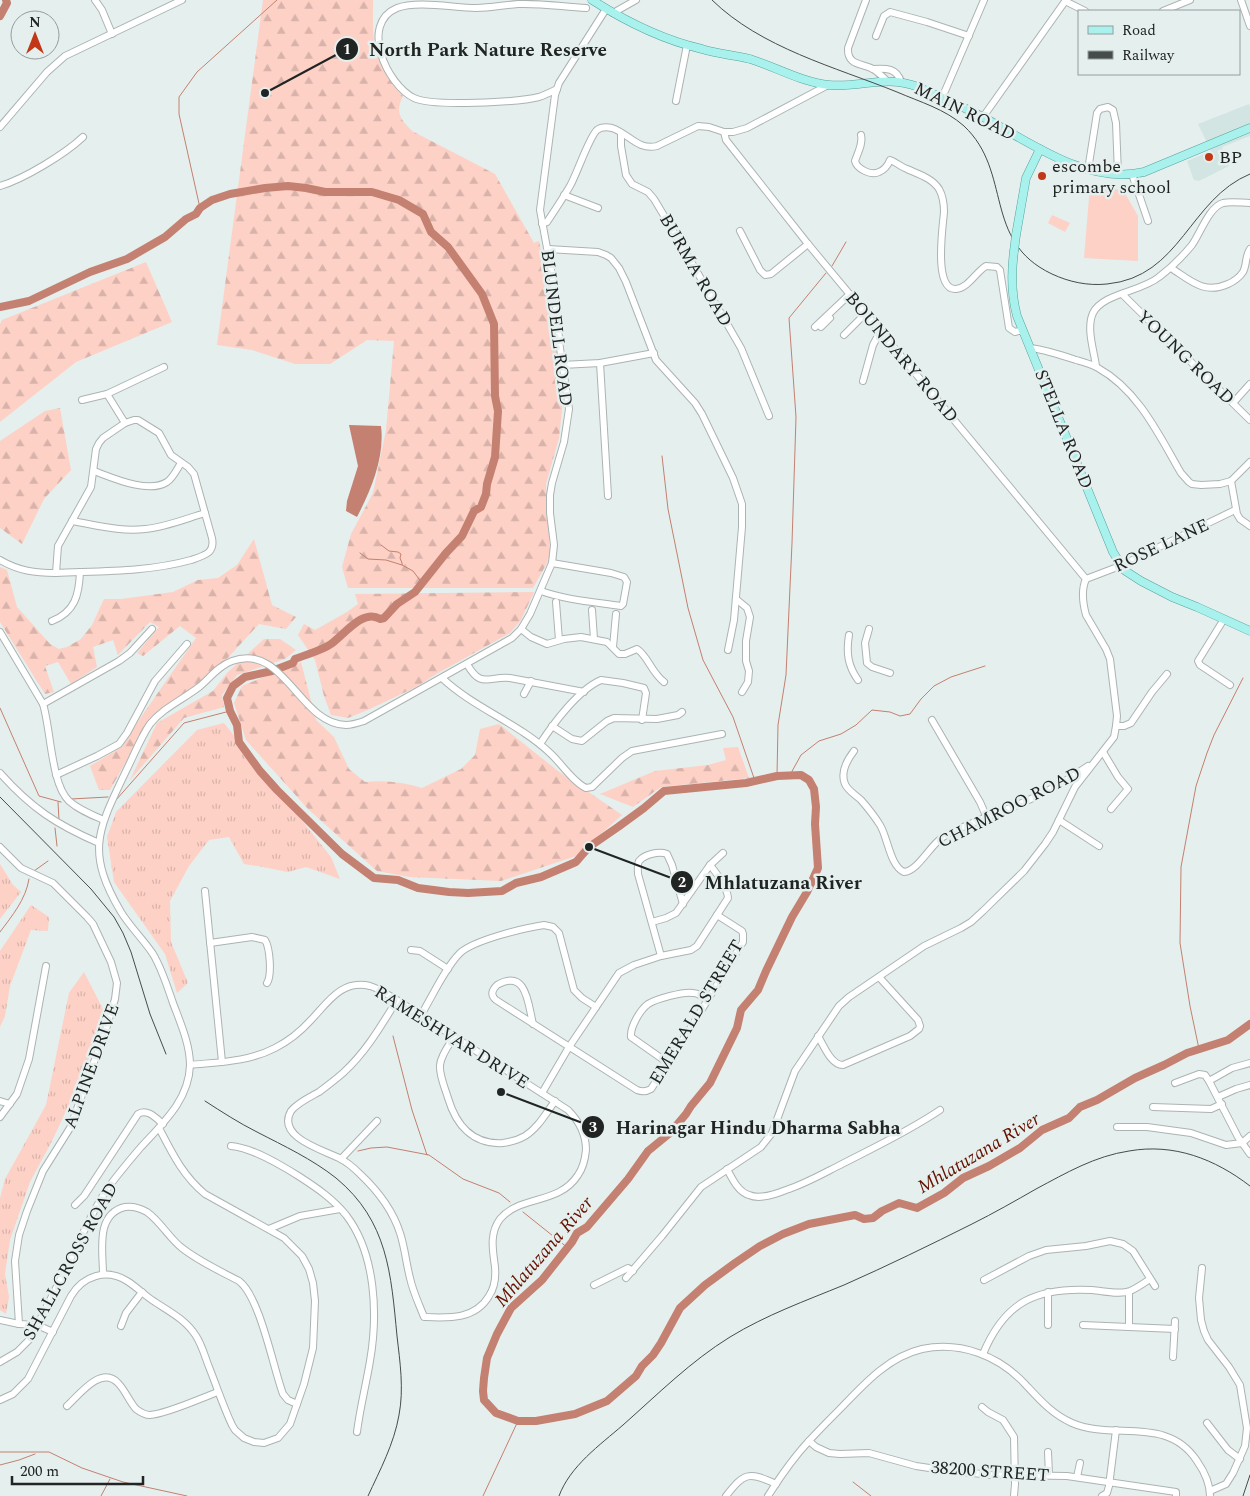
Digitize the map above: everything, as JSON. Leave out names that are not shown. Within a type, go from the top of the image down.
[{"type":"main road","name":"MAIN ROAD","points":[[592,0],[614,13],[687,45],[749,59],[807,80],[828,85],[846,85],[886,80],[917,87],[983,117],[1070,164],[1088,170],[1118,174],[1150,171],[1250,128]]},
{"type":"main road","name":"STELLA ROAD","points":[[1040,149],[1026,178],[1014,251],[1012,294],[1017,316],[1120,566]]},
{"type":"main road","points":[[1120,566],[1157,590],[1250,631]]},
{"type":"street","points":[[95,0],[102,10]]},
{"type":"street","points":[[100,0],[112,34]]},
{"type":"street","points":[[0,127],[59,61],[73,52],[182,0]]},
{"type":"street","points":[[448,0],[453,6]]},
{"type":"street","points":[[614,13],[636,0]]},
{"type":"street","points":[[866,0],[848,48],[847,54],[849,59],[873,69],[892,70],[899,75],[901,82]]},
{"type":"street","points":[[942,98],[984,0]]},
{"type":"street","points":[[983,117],[1066,0],[1082,10]]},
{"type":"street","points":[[1165,10],[1190,0]]},
{"type":"street","points":[[1241,0],[1250,26]]},
{"type":"street","points":[[557,89],[539,97],[526,99],[427,102],[416,99],[408,94],[392,77],[383,60],[379,39],[381,23],[386,16],[397,8],[414,4],[475,8],[530,4],[586,8]]},
{"type":"street","name":"BLUNDELL ROAD","points":[[247,659],[257,660],[275,670],[323,718],[339,724],[353,724],[364,721],[504,644],[521,629],[530,614],[552,563],[554,545],[550,495],[564,442],[569,409],[562,365],[554,286],[540,210],[542,188],[557,89],[562,77],[606,9]]},
{"type":"street","points":[[876,36],[884,16],[890,12],[969,36]]},
{"type":"street","points":[[676,101],[687,45]]},
{"type":"street","points":[[873,69],[886,80]]},
{"type":"street","points":[[542,224],[547,222],[564,196],[596,132],[606,127],[615,129],[637,144],[651,147],[657,146],[698,126],[724,132],[733,132],[747,128],[828,85]]},
{"type":"street","points":[[1088,170],[1097,113],[1098,110],[1108,107],[1113,110],[1116,123],[1118,174]]},
{"type":"street","name":"BOUNDARY ROAD","points":[[724,132],[726,140],[808,244],[1086,579]]},
{"type":"street","name":"BURMA ROAD","points":[[621,133],[624,168],[628,180],[651,195],[669,223],[742,348],[769,416]]},
{"type":"street","points":[[861,135],[862,141],[855,161],[857,166],[874,173],[882,170],[890,160],[898,163],[905,169],[917,173],[939,189],[943,205],[942,271],[948,286],[956,290],[959,289],[986,266],[998,267],[1009,328],[1015,332],[1024,330]]},
{"type":"street","points":[[0,186],[18,179],[52,160],[68,150],[83,137]]},
{"type":"street","points":[[1132,174],[1148,221]]},
{"type":"street","points":[[564,196],[598,208]]},
{"type":"street","points":[[1096,366],[1091,328],[1093,314],[1100,305],[1105,301],[1151,283],[1171,268],[1193,244],[1211,213],[1219,205],[1229,202],[1250,203]]},
{"type":"street","points":[[740,231],[760,270],[765,275],[771,274],[808,244]]},
{"type":"street","points":[[548,249],[598,252],[611,258],[619,268],[661,367],[691,397],[702,414],[740,496],[742,527],[734,620],[728,650]]},
{"type":"street","points":[[1171,268],[1199,286],[1207,289],[1217,288],[1234,281],[1242,273],[1250,250]]},
{"type":"street","name":"YOUNG ROAD","points":[[1122,294],[1250,420]]},
{"type":"street","points":[[818,327],[851,295]]},
{"type":"street","points":[[844,335],[866,313]]},
{"type":"street","points":[[863,381],[873,345],[881,330]]},
{"type":"street","points":[[1031,348],[1052,352],[1096,366],[1129,392],[1142,407],[1188,482],[1201,485],[1220,484],[1231,481],[1250,462]]},
{"type":"street","points":[[562,365],[600,363],[654,353]]},
{"type":"street","points":[[600,363],[608,496]]},
{"type":"street","points":[[82,400],[107,394],[164,367]]},
{"type":"street","points":[[1233,403],[1250,384]]},
{"type":"street","points":[[107,394],[125,423]]},
{"type":"street","points":[[0,560],[25,571],[56,573],[165,566],[207,554],[213,543],[194,474],[170,455],[159,434],[152,427],[134,420],[125,423],[99,442],[95,454],[91,487],[58,546],[56,573]]},
{"type":"street","points":[[94,471],[149,487],[168,482],[181,463]]},
{"type":"street","points":[[1231,481],[1236,510],[1240,519],[1250,526]]},
{"type":"street","name":"ROSE LANE","points":[[1086,579],[1120,566],[1236,510]]},
{"type":"street","points":[[72,521],[117,529],[144,529],[170,524],[205,513]]},
{"type":"street","points":[[540,591],[600,603],[621,606],[623,604],[627,582],[624,577],[552,563]]},
{"type":"street","points":[[52,621],[65,615],[71,607],[77,596],[80,572]]},
{"type":"street","points":[[626,1278],[701,1187],[761,1147],[768,1140],[795,1071],[844,1001],[924,946],[971,922],[1035,857],[1045,844],[1075,787],[1114,737],[1116,726],[1108,654],[1086,615],[1083,603],[1086,579]]},
{"type":"street","points":[[736,599],[748,608],[750,616],[746,641],[746,661],[749,671],[748,682],[742,692]]},
{"type":"street","points":[[556,602],[559,640]]},
{"type":"street","points":[[592,610],[594,639]]},
{"type":"street","points":[[613,647],[616,614]]},
{"type":"street","points":[[1224,619],[1198,661],[1200,665],[1230,686]]},
{"type":"street","points":[[43,704],[130,654],[152,629]]},
{"type":"street","points":[[521,629],[531,637],[549,644],[559,640],[581,637],[607,642],[617,653],[622,654],[639,649],[655,673],[664,682]]},
{"type":"street","points":[[869,629],[865,642],[867,663],[872,667],[890,673]]},
{"type":"street","points":[[0,632],[43,704],[47,716],[56,775],[62,792],[68,800],[81,809],[104,820]]},
{"type":"street","points":[[849,635],[848,661],[858,680]]},
{"type":"street","points":[[56,775],[119,744],[155,682],[187,644]]},
{"type":"street","name":"SHALLCROSS ROAD","points":[[0,1362],[17,1352],[30,1339],[98,1204],[121,1170],[161,1126],[182,1096],[186,1085],[190,1065],[186,1040],[159,966],[147,946],[130,926],[106,883],[100,863],[99,843],[104,820],[117,789],[143,734],[156,716],[190,694],[228,663],[247,659]]},
{"type":"street","points":[[467,664],[477,677],[483,680],[503,677],[584,692]]},
{"type":"street","points":[[1116,726],[1124,726],[1131,722],[1166,674]]},
{"type":"street","points":[[442,678],[457,691],[540,744],[586,788],[592,787],[632,751],[722,734]]},
{"type":"street","points":[[540,744],[557,719],[584,692],[597,682],[605,680],[645,689],[642,720]]},
{"type":"street","points":[[524,694],[531,681]]},
{"type":"street","points":[[552,726],[572,739],[580,741],[586,739],[611,719],[642,720],[669,717],[682,712]]},
{"type":"street","points":[[932,720],[980,802],[987,818]]},
{"type":"street","name":"CHAMROO ROAD","points":[[854,751],[844,768],[845,784],[863,802],[880,826],[897,868],[904,872],[910,871],[941,838],[1035,798],[1093,763]]},
{"type":"street","points":[[1103,752],[1118,777],[1128,789],[1111,809]]},
{"type":"street","points":[[0,773],[25,799],[52,820],[99,843]]},
{"type":"street","points":[[1059,820],[1099,846]]},
{"type":"street","name":"ALPINE DRIVE","points":[[0,847],[21,868],[53,883],[87,917],[93,924],[111,962],[117,983],[115,999],[108,1022],[70,1128],[43,1171],[19,1235],[15,1261],[19,1324]]},
{"type":"street","points":[[661,956],[638,874],[638,865],[641,859],[658,852],[667,854],[683,904]]},
{"type":"street","points":[[652,922],[673,914],[683,904],[710,864],[724,853]]},
{"type":"street","points":[[542,1093],[569,1047],[619,973],[634,964],[661,956],[686,952],[695,948],[727,902],[728,896],[718,875],[710,864]]},
{"type":"street","points":[[205,891],[222,1062]]},
{"type":"street","name":"EMERALD STREET","points":[[533,1024],[525,992],[521,984],[511,980],[497,985],[492,993],[494,998],[533,1024],[640,1092],[648,1091],[668,1063],[738,950],[743,938],[742,931],[718,915]]},
{"type":"street","points":[[421,1016],[448,969],[465,949],[480,942],[538,926],[549,925],[557,929],[559,933],[574,990],[596,1007]]},
{"type":"street","points":[[210,943],[252,937],[265,940],[270,967],[267,983]]},
{"type":"street","points":[[411,950],[420,951],[448,969]]},
{"type":"street","points":[[0,1117],[17,1094],[30,1059],[46,966]]},
{"type":"street","points":[[818,1036],[834,1062],[843,1065],[910,1036],[919,1029],[918,1020],[879,977]]},
{"type":"street","name":"RAMESHVAR DRIVE","points":[[190,1065],[256,1056],[275,1048],[302,1029],[334,994],[346,987],[368,986],[377,988],[397,1000],[568,1110],[579,1122],[586,1146],[585,1160],[572,1183],[560,1192],[517,1207],[500,1220],[493,1233],[492,1240],[495,1282],[482,1306],[473,1312],[461,1316],[424,1317],[413,1288],[401,1235],[392,1215],[360,1174],[341,1159]]},
{"type":"street","points":[[668,1063],[630,1037],[632,1028],[641,1011],[648,1004],[685,993],[697,993],[707,1000]]},
{"type":"street","points":[[377,1121],[341,1159],[294,1135],[289,1126],[290,1114],[295,1107],[333,1082],[351,1065],[372,1040],[397,1000]]},
{"type":"street","points":[[454,1037],[441,1059],[440,1068],[452,1112],[470,1135],[491,1143],[506,1143],[519,1139],[526,1136],[538,1125],[555,1101]]},
{"type":"street","points":[[1210,1081],[1232,1068],[1250,1063]]},
{"type":"street","points":[[1175,1083],[1201,1073],[1205,1075],[1210,1081],[1242,1143],[1250,1154]]},
{"type":"street","points":[[1218,1097],[1250,1085]]},
{"type":"street","points":[[0,1101],[10,1104]]},
{"type":"street","points":[[1153,1107],[1211,1109],[1222,1104]]},
{"type":"street","points":[[727,1169],[746,1195],[755,1197],[776,1193],[801,1184],[914,1126],[940,1110]]},
{"type":"street","points":[[0,1400],[13,1394],[28,1379],[78,1286],[88,1279],[103,1274],[122,1278],[190,1327],[201,1344],[225,1411],[235,1430],[244,1438],[254,1442],[269,1442],[282,1435],[290,1424],[309,1368],[313,1348],[315,1301],[313,1283],[309,1269],[302,1256],[284,1238],[269,1228],[198,1189],[184,1173],[161,1126],[147,1112],[138,1114],[87,1192],[74,1205]]},
{"type":"street","points":[[1117,1127],[1133,1126],[1171,1130],[1199,1135],[1221,1144],[1232,1145],[1242,1143],[1250,1136]]},
{"type":"street","points":[[231,1146],[248,1149],[296,1174],[328,1196],[351,1223],[361,1242],[367,1257],[372,1288],[373,1333],[357,1432]]},
{"type":"street","points":[[103,1274],[102,1237],[106,1221],[115,1212],[123,1208],[133,1207],[146,1211],[181,1247],[246,1287],[256,1310],[283,1394],[288,1400],[297,1404]]},
{"type":"street","points":[[269,1228],[300,1216],[340,1209]]},
{"type":"street","points":[[984,1280],[1029,1256],[1046,1250],[1086,1246],[1110,1241],[1123,1244],[1133,1251],[1154,1286]]},
{"type":"street","points":[[594,1285],[628,1268],[633,1271]]},
{"type":"street","points":[[768,1496],[809,1441],[883,1368],[897,1358],[921,1349],[943,1347],[965,1349],[997,1360],[1015,1374],[1040,1402],[1057,1415],[1071,1422],[1088,1428],[1158,1433],[1180,1443],[1200,1466],[1210,1493],[1226,1484],[1240,1459],[1247,1439],[1241,1389],[1229,1368],[1208,1340],[1201,1320],[1202,1268]]},
{"type":"street","points":[[983,1354],[993,1333],[1008,1313],[1023,1302],[1048,1292],[1066,1289],[1129,1292],[1150,1279]]},
{"type":"street","points":[[121,1326],[126,1313],[142,1292]]},
{"type":"street","points":[[1048,1292],[1048,1325]]},
{"type":"street","points":[[1129,1292],[1129,1327]]},
{"type":"street","points":[[0,1320],[19,1324],[37,1324],[53,1332]]},
{"type":"street","points":[[1173,1357],[1175,1321]]},
{"type":"street","points":[[1083,1325],[1175,1329]]},
{"type":"street","points":[[67,1406],[95,1380],[104,1377],[116,1381],[136,1409],[148,1414],[163,1412],[218,1392]]},
{"type":"street","points":[[982,1406],[988,1412],[1003,1420],[1012,1433],[1015,1442],[1014,1496]]},
{"type":"street","points":[[1207,1423],[1228,1450],[1240,1459]]},
{"type":"street","points":[[1102,1496],[1108,1490],[1110,1482],[1116,1430]]},
{"type":"street","name":"38200 STREET","points":[[809,1441],[816,1447],[835,1454],[869,1453],[936,1470],[976,1474],[1077,1477],[1176,1494]]},
{"type":"street","points":[[1048,1452],[1048,1475]]},
{"type":"street","points":[[1077,1477],[1080,1463]]},
{"type":"street","points":[[726,1496],[745,1477],[759,1477],[776,1484]]},
{"type":"shaded area","points":[[1249,104],[1250,136],[1222,147],[1229,166],[1199,181],[1194,180],[1187,161],[1211,151],[1198,124]]},
{"type":"shaded area","points":[[349,425],[381,426],[381,450],[376,473],[357,517],[346,511],[347,501],[358,466]]},
{"type":"green space","points":[[263,0],[373,0],[373,34],[378,59],[403,96],[399,111],[404,123],[412,131],[495,174],[534,243],[539,241],[551,304],[563,401],[559,438],[546,484],[550,554],[533,588],[348,588],[342,567],[351,534],[373,493],[386,430],[394,341],[367,340],[330,364],[295,364],[252,350],[217,345]]},
{"type":"green space","points":[[1090,186],[1123,190],[1138,216],[1138,261],[1084,258]]},
{"type":"green space","points":[[1052,215],[1070,223],[1065,232],[1048,223]]},
{"type":"green space","points":[[146,262],[172,322],[76,362],[0,422],[0,324],[2,320]]},
{"type":"green space","points":[[60,408],[71,470],[44,499],[22,544],[0,528],[0,441],[45,411]]},
{"type":"green space","points":[[254,539],[272,605],[296,617],[286,629],[259,624],[224,662],[187,695],[151,717],[110,790],[99,790],[90,766],[122,747],[196,638],[180,626],[143,656],[137,653],[159,627],[150,622],[118,655],[113,640],[93,647],[97,667],[71,684],[58,662],[45,666],[54,692],[45,694],[0,622],[0,567],[7,570],[17,607],[50,644],[59,649],[81,639],[92,625],[104,599],[121,599],[173,592],[198,580],[218,578],[237,565]]},
{"type":"green space","points":[[534,592],[521,620],[510,633],[416,687],[348,718],[331,715],[315,660],[298,635],[304,624],[315,630],[347,612],[358,604],[355,594]]},
{"type":"green space","points":[[264,639],[280,639],[296,650],[285,659],[237,675],[222,695],[224,707],[184,718],[130,780],[157,723],[213,691],[227,673]]},
{"type":"green space","points":[[301,662],[316,720],[334,737],[349,769],[365,782],[394,782],[422,788],[461,769],[475,755],[480,729],[499,724],[558,771],[622,815],[576,856],[501,881],[409,877],[377,871],[308,809],[246,740],[234,703],[242,686]]},
{"type":"green space","points":[[224,723],[331,857],[340,879],[306,867],[288,872],[244,864],[229,837],[209,840],[189,866],[170,901],[171,942],[188,983],[177,993],[165,954],[114,882],[107,837],[116,812],[197,730]]},
{"type":"green space","points":[[738,747],[749,778],[661,787],[633,807],[600,794],[655,771],[708,765],[726,760],[723,748]]},
{"type":"green space","points":[[0,864],[13,885],[21,892],[0,919]]},
{"type":"green space","points":[[31,905],[49,917],[48,931],[31,930],[10,986],[5,1016],[0,1027],[0,951]]},
{"type":"green space","points":[[84,972],[104,1011],[85,1070],[52,1141],[30,1182],[10,1240],[5,1274],[9,1297],[6,1314],[0,1310],[0,1198],[5,1179],[46,1105],[69,993]]},
{"type":"waterway","name":"Mhlatuzana River","points":[[0,16],[7,3],[6,0]]},
{"type":"waterway","points":[[200,208],[179,114],[179,97],[197,72],[277,0]]},
{"type":"waterway","name":"Mhlatuzana River","points":[[0,307],[29,301],[90,272],[127,259],[165,237],[212,200],[230,194],[288,186],[325,192],[372,192],[399,200],[423,214],[431,232],[448,247],[482,294],[494,324],[495,396],[498,411],[495,457],[481,507],[474,511],[462,536],[415,592],[397,604],[384,618],[367,617],[354,624],[323,649],[295,659],[293,663],[272,671],[245,677],[233,686],[227,698],[230,711],[237,725],[239,742],[260,771],[342,854],[374,878],[398,880],[418,888],[449,892],[502,891],[516,883],[541,877],[576,862],[589,847],[644,808],[664,791],[746,783],[777,776],[801,775],[809,780],[814,789],[818,868],[807,892],[792,917],[758,990],[741,1010],[737,1028],[710,1083],[686,1114],[670,1133],[648,1151],[628,1179],[587,1227],[577,1233],[542,1280],[511,1308],[487,1358],[484,1378],[484,1400],[496,1413],[518,1421],[536,1421],[575,1414],[607,1401],[636,1376],[642,1366],[653,1355],[680,1308],[705,1285],[760,1246],[783,1234],[809,1224],[855,1215],[864,1219],[873,1218],[882,1211],[899,1203],[917,1208],[944,1193],[963,1178],[1020,1148],[1042,1130],[1069,1118],[1080,1107],[1187,1053],[1228,1040],[1250,1024]]},
{"type":"waterway","points":[[832,266],[846,242]]},
{"type":"waterway","points":[[777,776],[778,725],[786,675],[796,417],[789,318],[826,273]]},
{"type":"waterway","points":[[662,456],[668,509],[688,608],[703,660],[733,717],[755,781]]},
{"type":"waterway","points":[[381,545],[389,551],[401,554],[402,565],[413,571],[422,583]]},
{"type":"waterway","points":[[360,553],[368,559],[386,560],[402,565]]},
{"type":"waterway","points":[[790,775],[801,755],[819,741],[841,734],[856,725],[872,710],[890,712],[900,716],[910,714],[934,686],[951,677],[985,666]]},
{"type":"waterway","points":[[1199,1049],[1180,943],[1181,867],[1196,786],[1214,735],[1243,678]]},
{"type":"waterway","points":[[0,708],[39,796],[61,802]]},
{"type":"waterway","points":[[116,800],[184,723],[230,711]]},
{"type":"waterway","points":[[71,799],[108,797]]},
{"type":"waterway","points":[[58,802],[59,820]]},
{"type":"waterway","points":[[55,828],[57,846]]},
{"type":"waterway","points":[[34,871],[48,861]]},
{"type":"waterway","points":[[0,932],[22,900],[29,879]]},
{"type":"waterway","points":[[393,1036],[412,1110],[427,1155]]},
{"type":"waterway","points":[[358,1151],[387,1147],[429,1155],[463,1179],[499,1193],[510,1202]]},
{"type":"waterway","points":[[523,1212],[568,1248]]},
{"type":"waterway","points":[[483,1496],[518,1421]]},
{"type":"waterway","points":[[0,1452],[49,1452],[82,1468],[123,1482],[187,1496]]},
{"type":"waterway","points":[[0,1465],[35,1454]]},
{"type":"waterway","points":[[101,1496],[110,1479]]},
{"type":"waterway","points":[[853,1482],[871,1496]]},
{"type":"railway","points":[[712,0],[731,17],[776,44],[824,65],[941,110],[957,120],[979,144],[989,164],[1006,225],[1016,243],[1030,260],[1052,274],[1065,279],[1086,284],[1107,284],[1132,278],[1152,267],[1169,253],[1212,201],[1229,186],[1250,174]]},
{"type":"railway","points":[[0,797],[91,889],[114,917],[131,952],[150,1014],[166,1054]]},
{"type":"railway","points":[[205,1101],[327,1171],[353,1195],[367,1212],[377,1231],[389,1270],[400,1366],[401,1395],[394,1436],[368,1496]]},
{"type":"railway","points":[[559,1496],[570,1475],[586,1457],[688,1367],[730,1337],[772,1315],[844,1285],[924,1248],[1081,1166],[1116,1153],[1162,1149],[1178,1151],[1208,1161],[1237,1176],[1250,1186]]},
{"type":"railway","points":[[1243,1496],[1250,1475]]},
{"type":"place","name":"North Park Nature Reserve","points":[[265,93]]},
{"type":"place","name":"BP","points":[[1209,157]]},
{"type":"place","name":"escombe primary school","points":[[1042,176]]},
{"type":"place","name":"Mhlatuzana River","points":[[589,847]]},
{"type":"place","name":"Harinagar Hindu Dharma Sabha","points":[[501,1092]]}]
